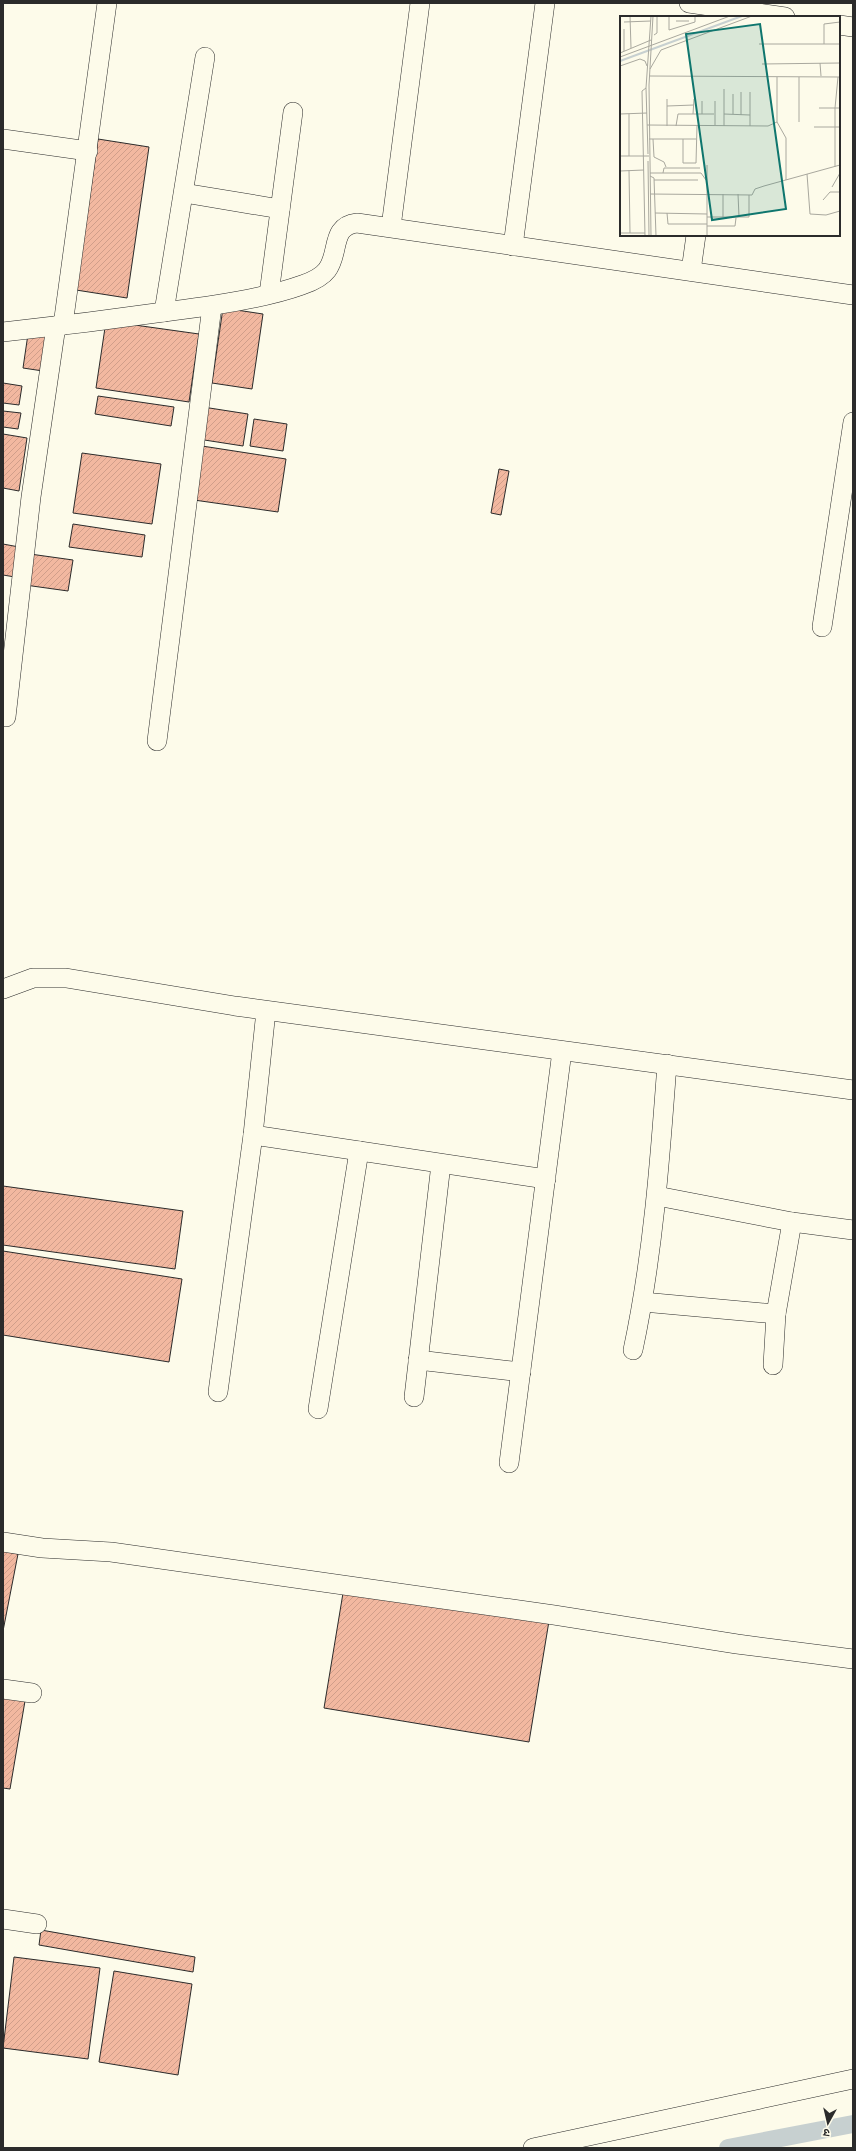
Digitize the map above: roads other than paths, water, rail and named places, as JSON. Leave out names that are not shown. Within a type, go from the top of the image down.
[{"type":"street","points":[[6,717],[31,497],[88,151],[107,3]]},
{"type":"street","points":[[391,227],[420,3]]},
{"type":"street","points":[[513,246],[545,3]]},
{"type":"street","points":[[689,3],[728,13],[771,16]]},
{"type":"street","points":[[840,25],[853,27]]},
{"type":"street","points":[[164,312],[205,57]]},
{"type":"street","points":[[269,294],[293,112]]},
{"type":"street","points":[[3,139],[88,151]]},
{"type":"street","points":[[184,193],[280,209]]},
{"type":"street","points":[[3,332],[212,306],[301,286],[320,277],[331,263],[338,235],[345,226],[357,223],[853,295]]},
{"type":"street","points":[[691,271],[696,236]]},
{"type":"street","points":[[157,741],[212,306]]},
{"type":"street","points":[[822,627],[851,457],[853,422]]},
{"type":"street","points":[[3,989],[33,978],[66,978],[266,1011],[853,1090]]},
{"type":"street","points":[[218,1392],[253,1135],[266,1011]]},
{"type":"street","points":[[509,1463],[562,1051]]},
{"type":"street","points":[[633,1350],[643,1302],[657,1196],[667,1064]]},
{"type":"street","points":[[253,1135],[546,1179]]},
{"type":"street","points":[[318,1409],[359,1151]]},
{"type":"street","points":[[414,1397],[441,1164]]},
{"type":"street","points":[[657,1196],[792,1222],[853,1230]]},
{"type":"street","points":[[774,1366],[776,1314],[792,1222]]},
{"type":"street","points":[[643,1302],[776,1314]]},
{"type":"street","points":[[418,1360],[521,1372]]},
{"type":"street","points":[[3,1542],[42,1548],[119,1553],[554,1615],[737,1644],[853,1659]]},
{"type":"street","points":[[3,1689],[32,1693]]},
{"type":"street","points":[[3,1919],[36,1924]]},
{"type":"street","points":[[534,2148],[853,2079]]},
{"type":"waterway","points":[[728,2148],[853,2124]]}]
